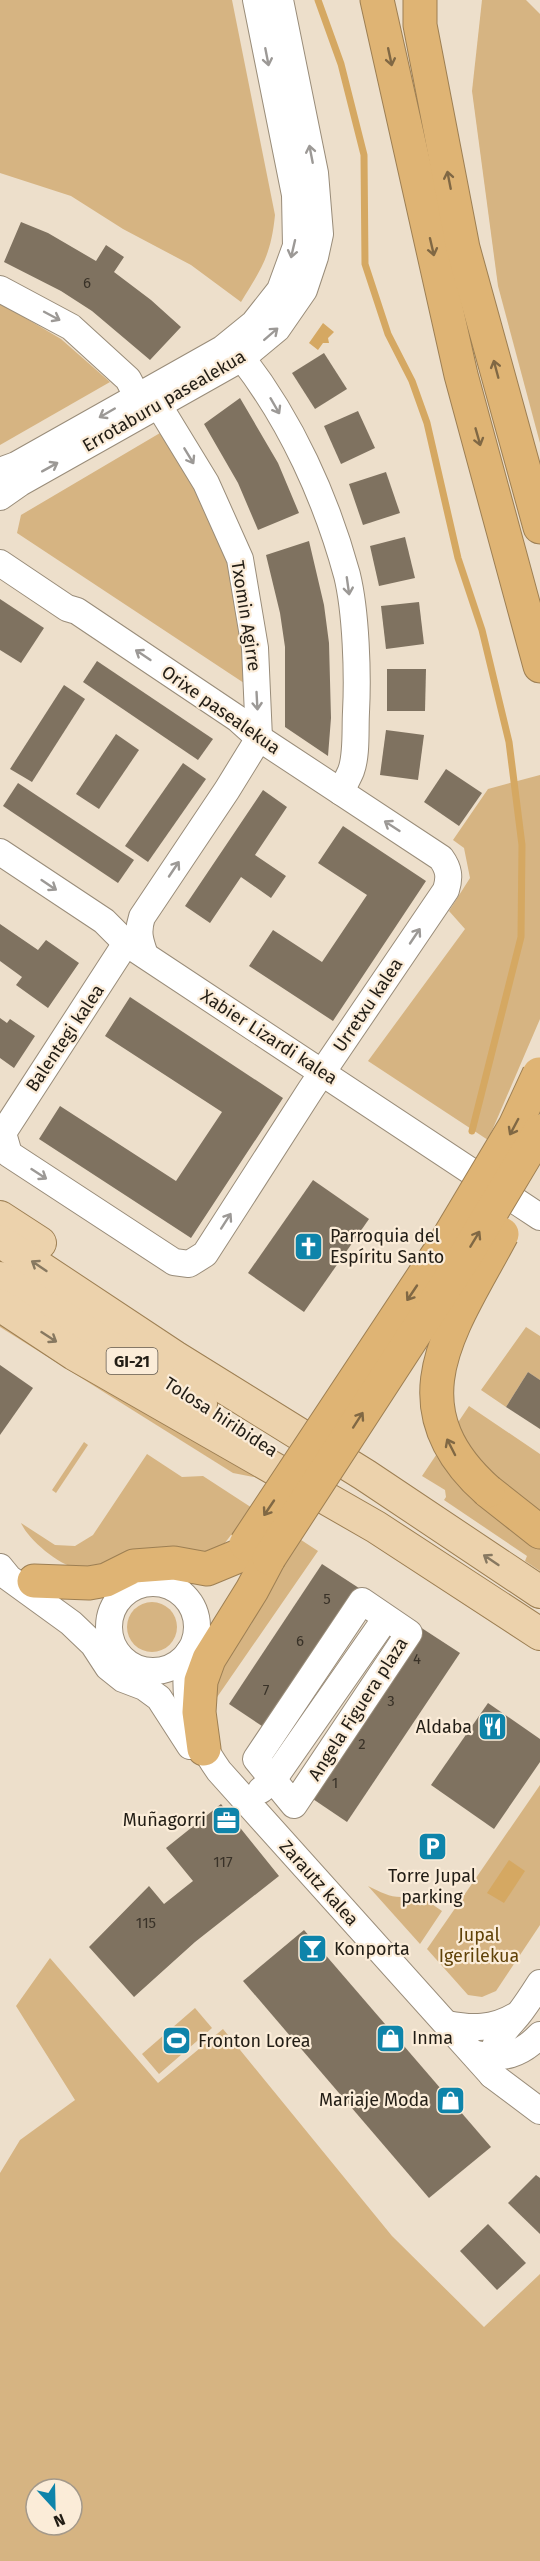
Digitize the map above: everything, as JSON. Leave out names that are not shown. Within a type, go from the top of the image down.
[{"type":"highway","points":[[377,0],[461,375],[540,666]]},
{"type":"highway","points":[[420,0],[420,25],[463,248],[540,527]]},
{"type":"highway","points":[[192,1646],[225,1613],[250,1553],[444,1245],[515,1126],[539,1073]]},
{"type":"highway","points":[[145,1585],[184,1582],[210,1576],[250,1553],[464,1258],[540,1131]]},
{"type":"highway","points":[[540,1162],[450,1332],[440,1359],[436,1399],[444,1434],[454,1454],[468,1473],[540,1532]]},
{"type":"highway","points":[[34,1581],[89,1584],[106,1580],[134,1566],[174,1563],[207,1569],[250,1553]]},
{"type":"highway","points":[[204,1749],[199,1712],[201,1681],[209,1659],[252,1590],[250,1553]]},
{"type":"main road","name":"Tolosa hiribidea","points":[[0,1217],[228,1370],[365,1475]]},
{"type":"main road","name":"Tolosa hiribidea","points":[[0,1241],[175,1357],[365,1475],[540,1592]]},
{"type":"main road","name":"Tolosa hiribidea","points":[[0,1278],[265,1443],[375,1527]]},
{"type":"main road","name":"Tolosa hiribidea","points":[[0,1305],[74,1354],[375,1527],[540,1634]]},
{"type":"street","name":"Errotaburu pasealekua","points":[[0,497],[148,401],[222,349],[254,323],[280,290],[296,246],[295,195],[256,0]]},
{"type":"street","name":"Errotaburu pasealekua","points":[[0,471],[242,358],[277,329],[304,290],[320,234],[315,173],[280,0]]},
{"type":"street","name":"Txomin Agirre","points":[[0,289],[71,327],[128,379],[148,401],[206,483],[240,559],[255,648],[259,738]]},
{"type":"street","points":[[242,358],[272,399],[297,445],[328,518],[347,577],[355,638],[357,693],[352,769],[341,792]]},
{"type":"street","name":"Orixe pasealekua","points":[[0,563],[67,608],[77,611],[238,719],[259,738],[441,858]]},
{"type":"street","points":[[136,949],[139,939],[138,927],[142,917],[259,738]]},
{"type":"street","name":"Xabier Lizardi kalea","points":[[0,852],[104,921],[136,949],[540,1218]]},
{"type":"street","name":"Urretxu kalea","points":[[189,1264],[205,1254],[322,1073],[446,890],[449,879],[447,867],[441,858]]},
{"type":"street","points":[[104,921],[117,926],[142,917]]},
{"type":"street","name":"Balentegi kalea","points":[[136,949],[3,1133],[9,1154],[174,1262],[189,1264]]},
{"type":"street","points":[[0,1556],[34,1581],[113,1647],[131,1666],[144,1671],[170,1668],[192,1646],[196,1615],[182,1593],[171,1586],[145,1585],[102,1595],[76,1595],[34,1581]]},
{"type":"street","points":[[0,1567],[9,1578],[70,1623],[93,1644],[108,1667],[159,1698],[207,1769],[225,1777]]},
{"type":"street","points":[[113,1647],[108,1626],[113,1606],[121,1595],[145,1585]]},
{"type":"street","name":"Angela Figuera plaza","points":[[362,1601],[409,1633],[294,1805],[273,1780],[256,1759],[362,1601]]},
{"type":"street","name":"Angela Figuera plaza","points":[[247,1802],[273,1780],[380,1628]]},
{"type":"street","name":"Zarautz kalea","points":[[190,1719],[186,1692],[192,1646]]},
{"type":"street","name":"Zarautz kalea","points":[[144,1671],[167,1691],[190,1719],[204,1749],[247,1802],[447,2024],[540,2111]]},
{"type":"street","points":[[486,2062],[501,2033],[540,1983]]},
{"type":"street","points":[[447,2024],[470,2028],[491,2026],[518,2014]]},
{"type":"street","points":[[486,2062],[526,2049],[540,2035]]},
{"type":"street","points":[[540,2035],[540,2064]]},
{"type":"green space","points":[[0,0],[232,0],[275,215],[268,251],[255,280],[241,302],[191,265],[123,229],[71,196],[0,173]]},
{"type":"green space","points":[[482,0],[526,0],[540,14],[540,443],[498,286],[472,91]]},
{"type":"green space","points":[[0,303],[61,339],[110,382],[0,445]]},
{"type":"green space","points":[[160,433],[200,498],[228,565],[243,625],[247,685],[17,533],[21,515]]},
{"type":"green space","points":[[540,775],[540,1019],[488,1140],[368,1061],[465,929],[449,911],[470,878],[464,848],[453,840],[488,789]]},
{"type":"green space","points":[[0,1320],[259,1478],[233,1473],[0,1327]]},
{"type":"green space","points":[[526,1327],[540,1336],[540,1380],[528,1372],[506,1407],[481,1390]]},
{"type":"green space","points":[[469,1406],[540,1454],[540,1571],[525,1561],[527,1556],[444,1500],[445,1490],[422,1476]]},
{"type":"green space","points":[[84,1442],[88,1445],[56,1493],[52,1490]]},
{"type":"green space","points":[[147,1454],[182,1477],[203,1476],[318,1551],[213,1703],[218,1674],[252,1623],[250,1613],[283,1566],[231,1535],[218,1552],[125,1558],[87,1568],[77,1568],[61,1562],[44,1550],[21,1523],[55,1545],[75,1546],[93,1535]]},
{"type":"green space","points":[[152,1602],[166,1606],[173,1613],[177,1627],[173,1641],[166,1648],[152,1652],[138,1648],[131,1641],[127,1627],[131,1613],[138,1606]]},
{"type":"green space","name":"Jupal Igerilekua","points":[[540,1785],[540,1925],[496,1991],[482,1997],[468,1995],[427,1949]]},
{"type":"green space","points":[[368,1886],[392,1896],[403,1897],[417,1894],[442,1911],[420,1944]]},
{"type":"green space","points":[[50,1958],[158,2083],[223,2029],[392,2236],[484,2327],[540,2274],[540,2561],[0,2561],[0,2173],[20,2140],[75,2100],[16,2006]]},
{"type":"green space","name":"Fronton Lorea","points":[[195,2008],[212,2028],[159,2074],[142,2054]]},
{"type":"shaded area","points":[[323,323],[334,332],[328,338],[329,343],[323,343],[318,350],[309,343]]},
{"type":"shaded area","points":[[509,1860],[525,1871],[504,1903],[487,1893]]},
{"type":"building","points":[[21,222],[48,233],[96,261],[106,245],[124,257],[114,272],[151,300],[181,327],[150,360],[92,311],[61,291],[4,262]]},
{"type":"building","points":[[324,353],[347,389],[315,409],[292,373]]},
{"type":"building","points":[[240,398],[278,463],[299,513],[258,530],[238,483],[204,424]]},
{"type":"building","points":[[358,411],[375,448],[341,464],[324,426]]},
{"type":"building","points":[[386,472],[400,513],[363,525],[349,484]]},
{"type":"building","points":[[405,537],[415,578],[379,586],[370,546]]},
{"type":"building","points":[[309,541],[324,605],[329,643],[331,718],[328,756],[285,727],[285,647],[280,613],[266,555]]},
{"type":"building","points":[[0,599],[44,628],[21,663],[0,650]]},
{"type":"building","points":[[419,602],[424,644],[386,649],[381,606]]},
{"type":"building","points":[[97,661],[213,739],[198,760],[83,682]]},
{"type":"building","points":[[387,669],[426,669],[425,711],[387,711]]},
{"type":"building","points":[[64,685],[85,699],[32,782],[10,769]]},
{"type":"building","points":[[386,730],[424,735],[418,780],[380,775]]},
{"type":"building","points":[[116,734],[139,750],[99,809],[76,794]]},
{"type":"building","points":[[183,763],[206,779],[148,862],[125,846]]},
{"type":"building","points":[[446,769],[482,793],[459,826],[424,802]]},
{"type":"building","points":[[18,783],[134,860],[118,883],[3,806]]},
{"type":"building","points":[[263,790],[287,807],[255,855],[286,876],[271,898],[241,877],[210,923],[185,906]]},
{"type":"building","points":[[343,826],[426,881],[333,1021],[249,966],[273,930],[322,962],[367,895],[318,863]]},
{"type":"building","points":[[0,924],[38,950],[46,940],[79,963],[48,1008],[16,985],[22,977],[0,961]]},
{"type":"building","points":[[130,997],[283,1098],[191,1238],[39,1139],[60,1106],[176,1181],[222,1112],[105,1036]]},
{"type":"building","points":[[0,1018],[7,1023],[10,1019],[35,1036],[14,1068],[0,1058]]},
{"type":"building","name":"Parroquia del Espíritu Santo","points":[[313,1180],[369,1219],[304,1312],[248,1273]]},
{"type":"building","points":[[0,1365],[33,1388],[0,1435]]},
{"type":"building","points":[[528,1372],[540,1380],[540,1429],[506,1407]]},
{"type":"building","points":[[322,1564],[365,1592],[271,1732],[229,1704]]},
{"type":"building","points":[[417,1625],[460,1653],[347,1822],[304,1793]]},
{"type":"building","points":[[488,1703],[540,1739],[540,1762],[494,1829],[431,1785]]},
{"type":"building","points":[[221,1804],[279,1876],[195,1942],[134,1997],[89,1947],[149,1886],[164,1904],[193,1881],[166,1848]]},
{"type":"building","points":[[304,1930],[491,2147],[429,2198],[243,1981]]},
{"type":"building","points":[[536,2175],[540,2178],[540,2234],[508,2203]]},
{"type":"building","points":[[488,2224],[526,2263],[497,2290],[460,2251]]},
{"type":"waterway","points":[[318,0],[341,64],[364,155],[365,264],[388,334],[412,381],[427,423],[458,558],[482,630],[509,742],[522,845],[521,937],[472,1131]]},
{"type":"place","name":"Parroquia del Espíritu Santo","points":[[309,1246]]},
{"type":"place","name":"Aldaba","points":[[493,1727]]},
{"type":"place","name":"Muñagorri","points":[[227,1820]]},
{"type":"place","name":"Torre Jupal parking","points":[[432,1847]]},
{"type":"place","name":"Konporta","points":[[313,1949]]},
{"type":"place","name":"Inma","points":[[391,2038]]},
{"type":"place","name":"Fronton Lorea","points":[[177,2041]]},
{"type":"place","name":"Mariaje Moda","points":[[450,2100]]}]
